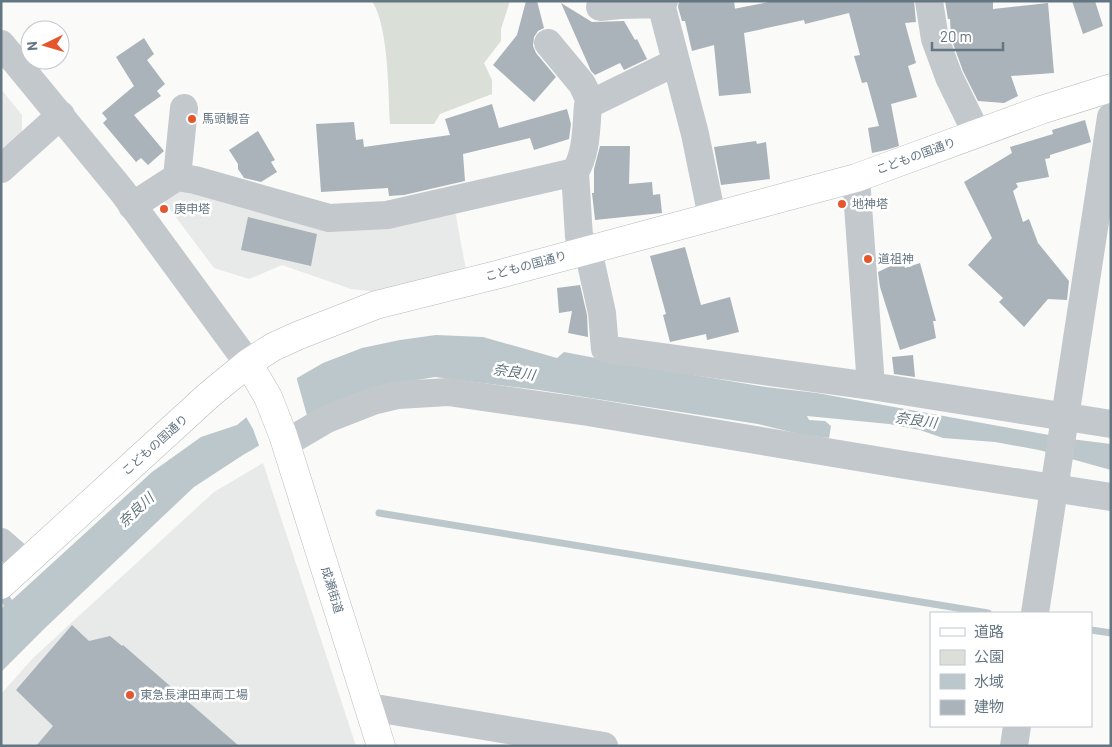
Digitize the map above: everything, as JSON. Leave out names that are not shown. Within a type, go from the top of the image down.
[{"type":"main road","name":"こどもの国通り","points":[[13,574],[209,395],[248,363],[273,347],[297,336],[376,305],[856,178],[1042,110],[1111,88]]},
{"type":"main road","name":"成瀬街道","points":[[248,363],[264,389],[285,439],[381,746]]},
{"type":"street","points":[[929,1],[935,39],[950,77],[977,134]]},
{"type":"street","points":[[600,7],[663,2],[676,62],[695,134],[712,217]]},
{"type":"street","points":[[548,43],[582,84],[591,103]]},
{"type":"street","points":[[1,44],[122,191],[248,363]]},
{"type":"street","points":[[676,62],[588,105],[584,146],[580,163],[575,172],[579,237],[588,250],[602,313],[605,349],[871,386],[1065,423],[1111,424]]},
{"type":"street","points":[[177,177],[184,108]]},
{"type":"street","points":[[1,169],[61,116]]},
{"type":"street","points":[[1035,612],[1111,116]]},
{"type":"street","points":[[132,206],[177,177],[195,180],[329,218],[387,215],[575,172]]},
{"type":"street","points":[[856,178],[871,386]]},
{"type":"street","points":[[285,439],[373,401],[398,395],[448,392],[588,412],[905,465],[1056,483],[1111,497]]},
{"type":"street","points":[[1,542],[13,574]]},
{"type":"street","points":[[368,707],[604,746]]},
{"type":"street","points":[[1014,746],[1017,727]]},
{"type":"shaded area","points":[[1,89],[22,115],[22,139],[1,155]]},
{"type":"shaded area","points":[[178,190],[269,207],[454,205],[466,270],[386,293],[351,289],[282,265],[249,279],[214,268],[163,200]]},
{"type":"shaded area","name":"東急長津田車両工場","points":[[263,463],[356,746],[1,746],[1,694],[33,658],[214,492]]},
{"type":"green space","points":[[372,1],[510,1],[501,29],[501,41],[484,63],[492,80],[492,94],[440,114],[434,124],[390,124],[385,43],[378,12]]},
{"type":"water","name":"奈良川","points":[[436,335],[483,337],[557,358],[564,352],[766,387],[817,393],[1071,439],[1111,444],[1111,470],[1039,450],[995,442],[943,438],[920,430],[889,424],[807,416],[809,420],[825,421],[831,426],[829,438],[803,435],[758,424],[539,390],[435,377],[394,384],[322,409],[243,455],[194,487],[1,672],[1,609],[4,606],[1,601],[1,582],[12,600],[152,472],[201,437],[237,425],[285,385],[323,363],[362,348]]},
{"type":"pier","points":[[296,376],[308,419],[260,448],[245,415],[283,383]]},
{"type":"building","points":[[526,1],[537,1],[544,28],[538,31],[534,37],[533,46],[536,53],[556,77],[534,102],[493,65],[517,35]]},
{"type":"building","points":[[679,1],[734,1],[735,9],[774,1],[914,1],[916,22],[905,23],[916,63],[908,66],[917,97],[891,104],[899,146],[872,153],[868,128],[879,126],[867,82],[862,83],[854,56],[860,55],[849,13],[805,24],[804,20],[744,33],[751,93],[719,96],[714,45],[692,51],[685,21],[682,21],[678,7]]},
{"type":"building","points":[[945,1],[993,1],[993,9],[1048,3],[1054,73],[1011,76],[1018,96],[1004,103],[978,101],[963,71],[951,38],[950,19],[948,19]]},
{"type":"building","points":[[1072,1],[1095,1],[1103,26],[1083,34]]},
{"type":"building","points":[[561,3],[592,22],[624,21],[635,40],[637,39],[647,59],[624,70],[620,63],[595,75],[591,71]]},
{"type":"building","points":[[144,38],[154,54],[147,60],[165,84],[157,91],[161,96],[134,115],[164,151],[148,165],[141,158],[136,162],[103,123],[107,119],[102,113],[134,86],[116,57]]},
{"type":"building","points":[[492,104],[499,128],[567,109],[571,124],[569,139],[534,150],[530,138],[463,154],[465,181],[404,195],[389,196],[388,188],[321,192],[316,124],[354,122],[356,140],[363,139],[364,147],[450,135],[445,119]]},
{"type":"building","points":[[1085,120],[1091,142],[1050,155],[1050,158],[1045,159],[1049,177],[1016,183],[1018,187],[1013,191],[1023,222],[1029,219],[1038,243],[1069,281],[1067,300],[1048,299],[1024,327],[999,302],[1003,298],[968,265],[992,238],[964,182],[1012,153],[1010,147],[1053,134],[1052,130]]},
{"type":"building","points":[[258,131],[275,160],[271,162],[277,172],[261,182],[244,178],[229,150]]},
{"type":"building","points":[[756,141],[757,144],[766,142],[770,179],[721,185],[714,147]]},
{"type":"building","points":[[600,146],[630,146],[629,184],[652,182],[653,195],[660,194],[662,213],[595,220],[592,193],[594,193],[594,169]]},
{"type":"building","points":[[248,217],[317,234],[311,266],[241,250]]},
{"type":"building","points":[[685,247],[701,305],[730,297],[739,332],[707,340],[706,334],[670,342],[663,315],[666,314],[650,256]]},
{"type":"building","points":[[903,260],[905,268],[920,263],[936,321],[933,321],[936,338],[900,350],[880,287],[878,272]]},
{"type":"building","points":[[580,285],[587,315],[588,337],[568,333],[572,311],[559,313],[557,288]]},
{"type":"building","points":[[913,355],[915,377],[894,374],[892,357]]},
{"type":"building","name":"東急長津田車両工場","points":[[72,625],[89,641],[110,636],[123,645],[239,746],[36,746],[53,726],[16,690]]},
{"type":"waterway","points":[[379,513],[982,612]]},
{"type":"waterway","points":[[1092,630],[1111,633]]},
{"type":"place","name":"馬頭観音","points":[[192,119]]},
{"type":"place","name":"地神塔","points":[[842,204]]},
{"type":"place","name":"庚申塔","points":[[164,209]]},
{"type":"place","name":"道祖神","points":[[868,259]]},
{"type":"place","name":"東急長津田車両工場","points":[[130,695]]}]
